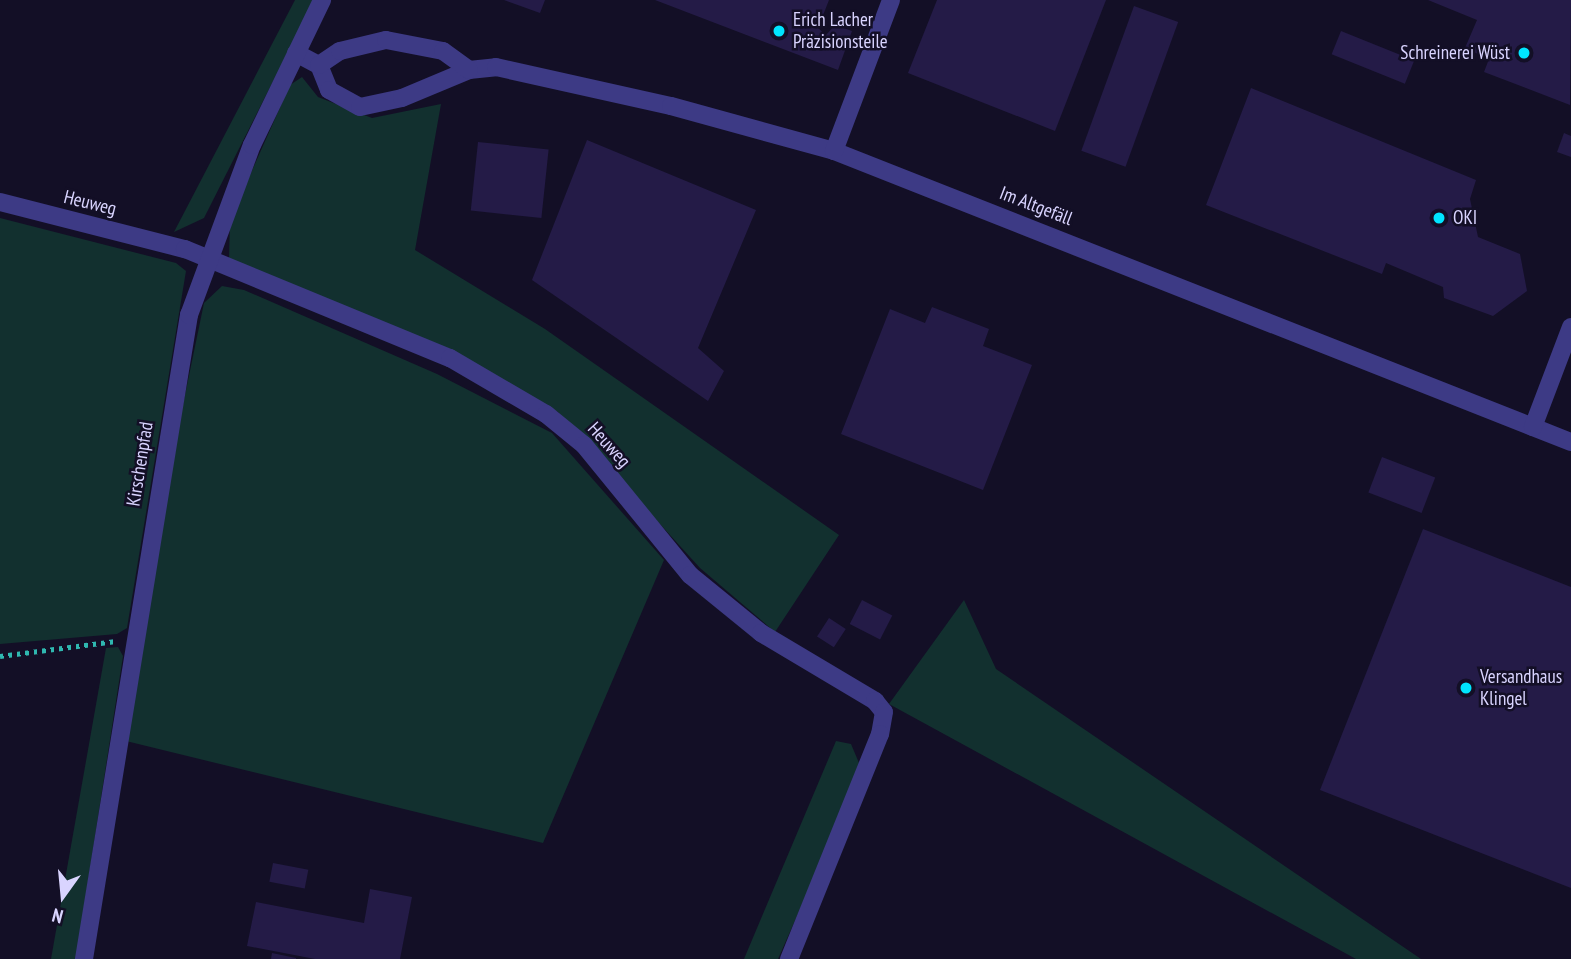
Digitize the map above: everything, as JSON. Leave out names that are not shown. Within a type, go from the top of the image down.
[{"type":"street","name":"Kirschenpfad","points":[[84,959],[165,439],[206,259],[322,0]]},
{"type":"street","points":[[834,151],[891,0]]},
{"type":"street","points":[[296,53],[319,65],[340,51],[386,40],[443,51],[469,69]]},
{"type":"street","name":"Im Altgefäll","points":[[319,65],[329,90],[360,107],[402,98],[469,69],[496,67],[671,106],[834,151],[1571,442]]},
{"type":"street","name":"Heuweg","points":[[0,202],[206,259],[450,358],[546,414],[584,445],[690,575],[761,633],[875,701],[884,712],[880,734],[789,959]]},
{"type":"street","points":[[1533,427],[1571,327]]},
{"type":"path","points":[[0,656],[135,639]]},
{"type":"green space","points":[[295,0],[314,0],[204,218],[174,232]]},
{"type":"green space","points":[[302,77],[318,97],[372,118],[441,104],[415,250],[545,329],[839,535],[775,632],[700,568],[558,412],[229,259],[230,220],[290,85]]},
{"type":"green space","points":[[0,218],[176,263],[186,271],[127,628],[117,634],[0,644]]},
{"type":"green space","points":[[222,286],[244,290],[437,374],[552,433],[664,560],[543,843],[126,741],[162,506],[204,303]]},
{"type":"green space","points":[[964,600],[996,669],[1421,959],[1356,959],[889,704]]},
{"type":"green space","points":[[118,647],[123,656],[76,959],[51,959],[106,648]]},
{"type":"green space","points":[[836,741],[851,744],[859,763],[835,830],[778,959],[744,959]]},
{"type":"building","points":[[504,0],[545,0],[540,13]]},
{"type":"building","name":"Erich Lacher Präzisionsteile","points":[[655,0],[829,0],[818,28],[826,35],[835,25],[852,31],[838,70]]},
{"type":"building","points":[[937,0],[1106,0],[1055,131],[908,73]]},
{"type":"building","name":"Schreinerei Wüst","points":[[1428,0],[1571,0],[1570,105],[1484,72],[1489,59],[1465,48],[1477,20]]},
{"type":"building","points":[[1134,6],[1178,22],[1125,167],[1081,151]]},
{"type":"building","points":[[1341,31],[1414,61],[1405,84],[1332,54]]},
{"type":"building","points":[[1251,88],[1476,180],[1470,199],[1478,237],[1520,254],[1527,291],[1493,316],[1444,298],[1443,287],[1386,263],[1382,274],[1206,205]]},
{"type":"building","points":[[1564,133],[1571,136],[1571,157],[1557,152]]},
{"type":"building","points":[[587,140],[756,210],[698,348],[724,371],[708,401],[532,280]]},
{"type":"building","points":[[478,142],[549,149],[541,218],[471,211]]},
{"type":"building","points":[[932,307],[989,329],[983,346],[1032,365],[983,490],[841,434],[890,309],[925,323]]},
{"type":"building","points":[[1382,457],[1435,477],[1422,513],[1368,492]]},
{"type":"building","name":"Versandhaus Klingel","points":[[1423,529],[1571,587],[1571,888],[1320,790]]},
{"type":"building","points":[[862,600],[892,615],[880,639],[850,624]]},
{"type":"building","points":[[829,618],[846,629],[834,647],[817,636]]},
{"type":"building","points":[[273,863],[308,870],[305,889],[269,882]]},
{"type":"building","points":[[370,889],[412,897],[400,959],[315,959],[247,946],[256,902],[364,923]]},
{"type":"building","points":[[272,953],[296,958],[296,959],[271,959]]},
{"type":"place","name":"Erich Lacher Präzisionsteile","points":[[779,31]]},
{"type":"place","name":"Schreinerei Wüst","points":[[1524,53]]},
{"type":"place","name":"OKI","points":[[1439,218]]},
{"type":"place","name":"Versandhaus Klingel","points":[[1466,688]]}]
